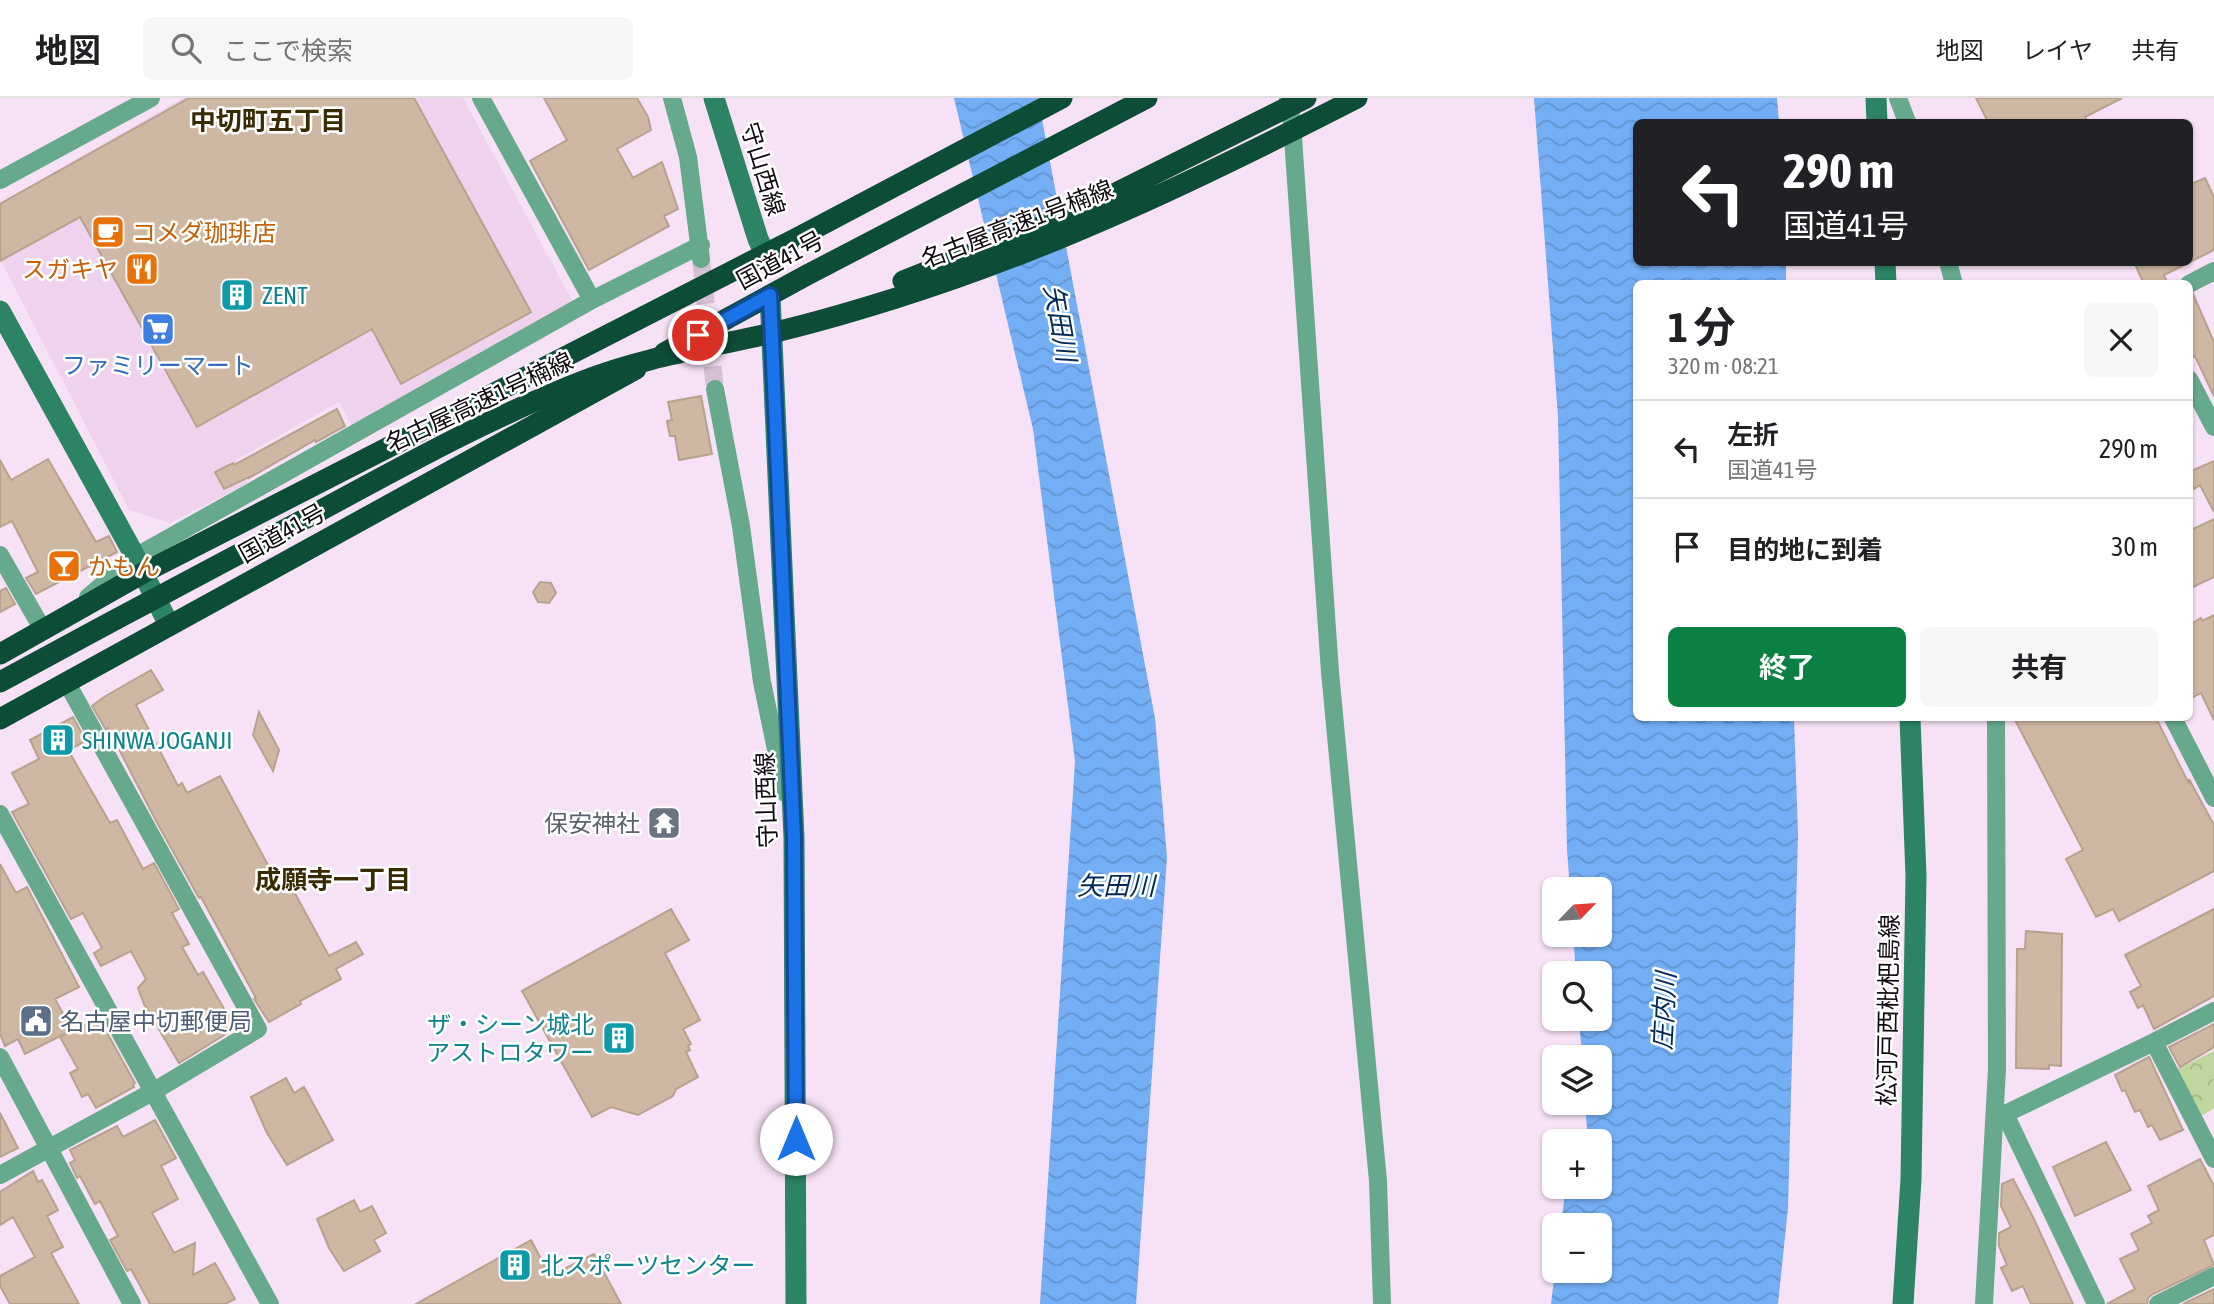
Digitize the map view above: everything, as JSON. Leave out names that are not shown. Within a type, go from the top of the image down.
[{"type":"highway","name":"国道41号","points":[[0,654],[52,625],[139,565],[795,239],[1062,98]]},
{"type":"highway","name":"国道41号","points":[[0,719],[770,295],[1147,98]]},
{"type":"highway","name":"名古屋高速1号楠線","points":[[0,670],[523,393],[622,357],[779,320],[891,285],[1063,217],[1306,98]]},
{"type":"highway","name":"名古屋高速1号楠線","points":[[0,681],[380,478],[527,404],[588,379],[648,360],[780,331],[894,299],[980,269],[1126,211],[1256,150],[1357,98]]},
{"type":"main road","name":"守山西線","points":[[714,98],[765,254]]},
{"type":"main road","points":[[1876,98],[1877,119]]},
{"type":"main road","name":"守山西線","points":[[770,295],[794,838],[796,1304]]},
{"type":"main road","points":[[0,311],[169,625]]},
{"type":"main road","name":"松河戸西枇杷島線","points":[[1903,1304],[1911,1179],[1916,876],[1910,721]]},
{"type":"street","points":[[0,180],[151,98]]},
{"type":"street","points":[[481,98],[592,300]]},
{"type":"street","points":[[139,565],[592,300],[701,252],[688,157],[672,98]]},
{"type":"street","points":[[1288,98],[1293,123],[1330,671],[1378,1181],[1382,1304]]},
{"type":"street","points":[[1898,98],[1906,119]]},
{"type":"street","points":[[2193,282],[2214,271]]},
{"type":"street","points":[[2193,387],[2214,427]]},
{"type":"street","points":[[715,388],[741,526],[762,682],[794,838]]},
{"type":"street","points":[[0,555],[52,625]]},
{"type":"street","points":[[0,1175],[154,1091],[258,1029],[67,683]]},
{"type":"street","points":[[1984,1304],[2000,1117],[1997,1069],[1996,721]]},
{"type":"street","points":[[2175,721],[2214,798]]},
{"type":"street","points":[[0,814],[270,1304]]},
{"type":"street","points":[[2000,1117],[2214,1011]]},
{"type":"street","points":[[2154,1042],[2214,1159]]},
{"type":"street","points":[[0,1058],[132,1304]]},
{"type":"street","points":[[2000,1117],[2096,1304]]},
{"type":"street","points":[[2158,1304],[2214,1276]]},
{"type":"shaded area","points":[[183,98],[463,98],[575,306],[353,427],[339,402],[236,460],[248,483],[170,523],[129,510],[0,259],[0,203]]},
{"type":"green space","points":[[2214,1051],[2214,1108],[2200,1117],[2176,1070]]},
{"type":"water","name":"矢田川","points":[[954,98],[1038,98],[1155,718],[1167,857],[1136,1304],[1040,1304],[1075,761],[1033,429]]},
{"type":"water","name":"庄内川","points":[[1534,98],[1777,98],[1779,119],[1633,119],[1633,266],[1786,266],[1786,280],[1633,280],[1633,721],[1794,721],[1798,834],[1788,1208],[1778,1304],[1551,1304],[1554,1283],[1612,1283],[1612,1213],[1562,1213],[1564,1199],[1612,1199],[1612,1129],[1587,1129],[1586,1115],[1612,1115],[1612,1045],[1581,1045],[1580,1031],[1612,1031],[1612,961],[1575,961],[1574,947],[1612,947],[1612,877],[1569,877],[1558,416]]},
{"type":"building","points":[[189,98],[414,98],[531,312],[401,384],[372,329],[197,427],[80,217],[0,261],[0,204]]},
{"type":"building","points":[[544,98],[637,98],[648,117],[651,130],[617,149],[633,178],[662,162],[678,209],[664,216],[669,226],[589,270],[530,161],[567,140]]},
{"type":"building","points":[[1976,98],[2122,98],[2085,117],[2086,119],[1986,119]]},
{"type":"building","points":[[2205,178],[2214,197],[2214,250],[2193,260],[2193,183]]},
{"type":"building","points":[[2136,266],[2182,266],[2164,275],[2166,280],[2142,280]]},
{"type":"building","points":[[2193,294],[2214,342],[2214,396],[2195,356],[2193,357]]},
{"type":"building","points":[[701,396],[712,454],[679,460],[675,436],[670,436],[667,421],[672,420],[668,402]]},
{"type":"building","points":[[337,409],[345,426],[224,489],[215,472],[233,463],[234,465]]},
{"type":"building","points":[[48,459],[96,542],[109,536],[117,552],[36,594],[26,578],[38,572],[12,521],[0,527],[0,460],[11,480]]},
{"type":"building","points":[[2214,461],[2214,512],[2200,485],[2194,489],[2193,470]]},
{"type":"building","points":[[2214,519],[2214,577],[2193,587],[2193,529]]},
{"type":"building","points":[[540,582],[551,583],[556,593],[549,603],[538,602],[533,592]]},
{"type":"building","points":[[6,588],[15,604],[0,612],[0,591]]},
{"type":"building","points":[[2214,615],[2214,720],[2201,693],[2193,697],[2193,623],[2201,618],[2202,621]]},
{"type":"building","points":[[151,670],[163,690],[136,705],[178,786],[182,783],[187,793],[220,776],[282,891],[291,886],[329,956],[356,942],[363,954],[336,969],[341,979],[300,1001],[301,1004],[269,1022],[155,819],[108,728],[106,730],[92,706]]},
{"type":"building","points":[[259,712],[279,750],[273,771],[253,735]]},
{"type":"building","points":[[73,717],[86,741],[68,750],[110,823],[117,820],[143,869],[154,863],[179,909],[172,913],[189,944],[182,947],[198,975],[203,972],[227,1014],[235,1010],[242,1024],[179,1063],[144,1004],[138,988],[146,979],[131,951],[101,966],[94,953],[102,948],[83,913],[71,919],[12,812],[29,804],[12,773],[39,759],[30,740]]},
{"type":"building","points":[[2016,721],[2158,721],[2189,784],[2189,779],[2214,825],[2214,871],[2119,921],[2113,909],[2096,917],[2066,859],[2083,850]]},
{"type":"building","points":[[0,864],[16,893],[27,887],[79,987],[55,999],[72,1030],[25,1054],[18,1039],[5,1046],[0,1034]]},
{"type":"building","name":"ザ・シーン城北 アストロタワー","points":[[671,909],[689,940],[665,953],[700,1020],[683,1029],[691,1044],[688,1046],[690,1050],[686,1052],[698,1077],[676,1089],[673,1096],[638,1115],[611,1107],[592,1117],[522,991]]},
{"type":"building","points":[[2214,909],[2214,996],[2154,1029],[2143,1005],[2138,1008],[2130,992],[2141,986],[2125,955]]},
{"type":"building","points":[[2026,931],[2062,934],[2061,1066],[2049,1065],[2049,1069],[2016,1068],[2017,949],[2025,949]]},
{"type":"building","points":[[95,1020],[98,1026],[102,1024],[135,1083],[134,1087],[96,1108],[88,1094],[82,1097],[70,1073],[78,1069],[60,1037]]},
{"type":"building","points":[[2214,1024],[2214,1047],[2180,1067],[2169,1047]]},
{"type":"building","points":[[2149,1057],[2183,1130],[2160,1140],[2152,1125],[2148,1127],[2140,1110],[2135,1112],[2115,1075]]},
{"type":"building","points":[[286,1078],[294,1093],[304,1087],[333,1140],[287,1165],[267,1133],[251,1097]]},
{"type":"building","points":[[0,1113],[18,1148],[0,1157]]},
{"type":"building","points":[[155,1120],[176,1158],[161,1166],[178,1199],[152,1213],[174,1253],[195,1243],[193,1275],[215,1263],[235,1299],[225,1304],[150,1304],[131,1269],[127,1271],[110,1240],[118,1236],[100,1201],[95,1204],[70,1163],[75,1160],[70,1150],[117,1126],[123,1137]]},
{"type":"building","points":[[2106,1142],[2131,1190],[2075,1216],[2053,1167]]},
{"type":"building","points":[[2200,1159],[2214,1186],[2214,1235],[2204,1240],[2214,1265],[2153,1294],[2148,1298],[2147,1304],[2107,1304],[2135,1289],[2120,1259],[2139,1250],[2131,1234],[2152,1223],[2148,1216],[2159,1210],[2148,1186]]},
{"type":"building","points":[[33,1171],[38,1182],[42,1180],[58,1210],[47,1216],[63,1247],[51,1253],[79,1304],[10,1304],[0,1286],[0,1276],[35,1257],[13,1217],[0,1225],[0,1192]]},
{"type":"building","points":[[2013,1179],[2073,1304],[2031,1304],[2023,1286],[2012,1291],[2001,1268],[2007,1265],[1999,1246],[1999,1233],[2011,1227],[2001,1206],[2002,1184]]},
{"type":"building","points":[[354,1200],[360,1212],[372,1206],[386,1233],[374,1240],[380,1251],[344,1271],[329,1248],[317,1219]]},
{"type":"building","name":"北スポーツセンター","points":[[531,1240],[550,1276],[594,1254],[621,1304],[416,1304]]},
{"type":"building","points":[[2214,1289],[2214,1304],[2183,1304]]},
{"type":"tunnel","points":[[701,259],[715,389]]},
{"type":"place","name":"コメダ珈琲店","points":[[108,232]]},
{"type":"place","name":"スガキヤ","points":[[142,269]]},
{"type":"place","name":"ZENT","points":[[237,295]]},
{"type":"place","name":"ファミリーマート","points":[[158,329]]},
{"type":"place","name":"かもん","points":[[64,566]]},
{"type":"place","name":"SHINWA JOGANJI","points":[[58,740]]},
{"type":"place","name":"保安神社","points":[[664,823]]},
{"type":"place","name":"名古屋中切郵便局","points":[[36,1021]]},
{"type":"place","name":"ザ・シーン城北 アストロタワー","points":[[619,1038]]},
{"type":"place","name":"北スポーツセンター","points":[[515,1265]]},
{"type":"district","name":"中切町五丁目","points":[[268,121]]},
{"type":"district","name":"成願寺一丁目","points":[[333,880]]},
{"type":"route","points":[[698,335],[770,295],[794,838],[796,1139]]}]
